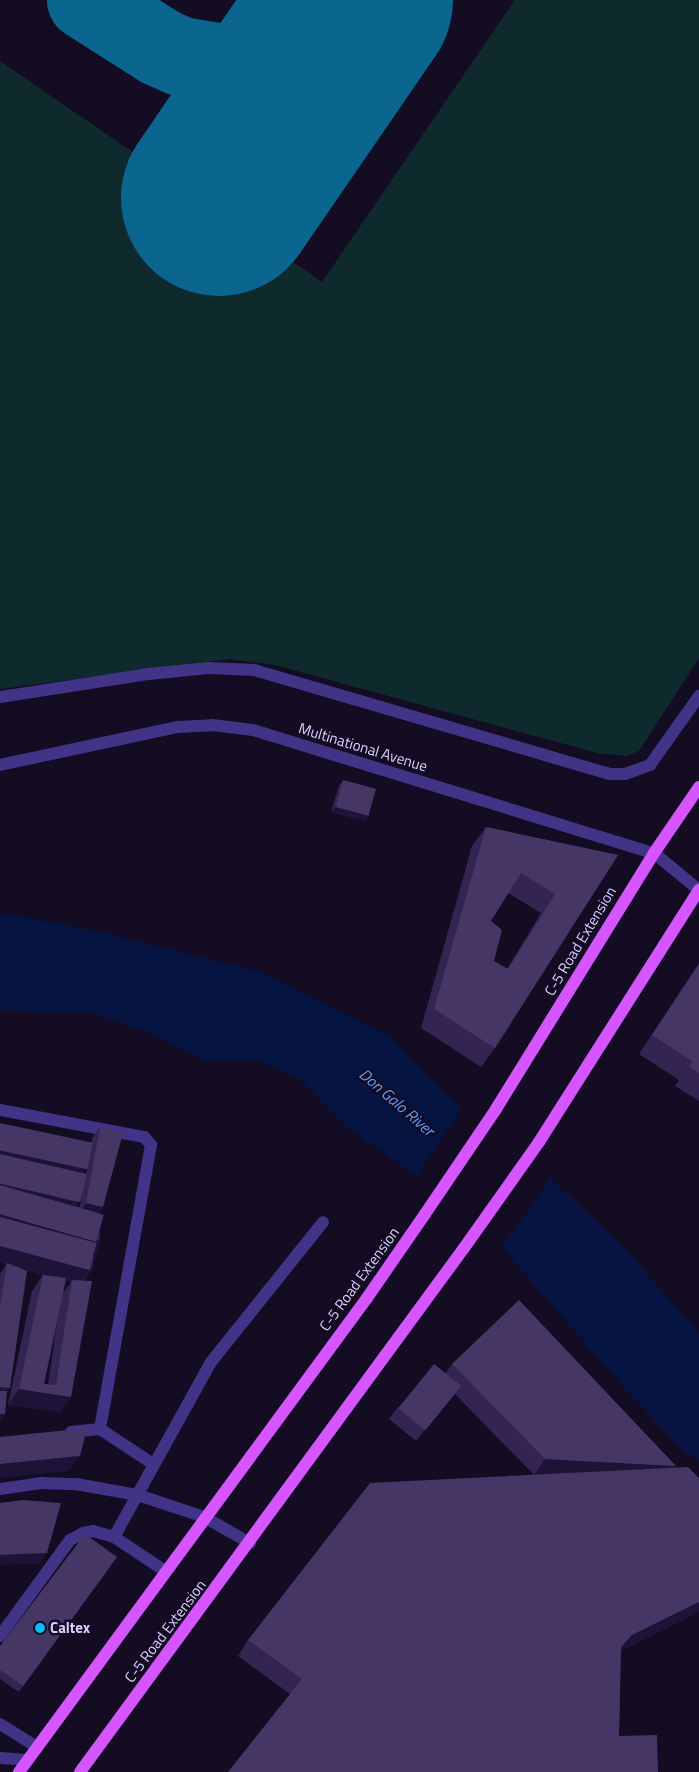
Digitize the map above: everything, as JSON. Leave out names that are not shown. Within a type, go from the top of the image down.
[{"type":"main road","name":"C-5 Road Extension","points":[[19,1772],[204,1517],[367,1298],[425,1214],[496,1109],[654,853],[699,787]]},
{"type":"main road","name":"C-5 Road Extension","points":[[80,1772],[250,1543],[539,1142],[699,890]]},
{"type":"street","points":[[0,697],[149,674],[209,668],[254,670],[610,774],[625,774],[650,765],[699,696]]},
{"type":"street","name":"Multinational Avenue","points":[[0,765],[178,727],[212,725],[253,730],[654,853],[699,890]]},
{"type":"street","points":[[0,1110],[144,1137],[151,1145],[100,1429]]},
{"type":"street","points":[[114,1537],[211,1362],[323,1222]]},
{"type":"street","points":[[53,1434],[100,1429],[153,1464]]},
{"type":"street","points":[[0,1490],[41,1483],[76,1484],[138,1495],[204,1517],[250,1543]]},
{"type":"street","points":[[0,1636],[70,1540],[93,1531],[114,1537],[165,1571]]},
{"type":"street","points":[[0,1724],[37,1747]]},
{"type":"street","points":[[0,1758],[27,1760]]},
{"type":"green space","points":[[515,0],[699,0],[699,658],[639,751],[627,756],[597,753],[275,665],[230,659],[0,689],[0,61],[322,282]]},
{"type":"water","name":"Don Galo River","points":[[0,913],[92,930],[261,972],[389,1035],[462,1110],[552,1179],[632,1256],[699,1334],[699,1462],[682,1449],[633,1398],[478,1220],[346,1126],[299,1078],[253,1059],[205,1061],[146,1031],[95,1014],[0,1010]]},
{"type":"pier","points":[[463,1107],[552,1176],[500,1250],[476,1222],[415,1178]]},
{"type":"building","points":[[343,780],[376,789],[369,816],[336,807]]},
{"type":"building","points":[[486,827],[618,855],[495,1048],[434,1009]],"holes":[[[521,873],[555,894],[508,969],[494,961],[502,930],[491,921]]]},
{"type":"building","points":[[699,964],[699,1073],[689,1067],[692,1061],[652,1035]]},
{"type":"building","points":[[0,1123],[93,1143],[87,1169],[0,1151]]},
{"type":"building","points":[[100,1127],[123,1133],[103,1207],[86,1203]]},
{"type":"building","points":[[0,1154],[87,1174],[80,1202],[0,1184]]},
{"type":"building","points":[[0,1185],[104,1215],[96,1242],[0,1214]]},
{"type":"building","points":[[0,1217],[97,1243],[89,1270],[0,1246]]},
{"type":"building","points":[[7,1263],[27,1271],[10,1388],[0,1387],[0,1307]]},
{"type":"building","points":[[43,1275],[66,1278],[44,1384],[56,1385],[72,1280],[92,1281],[71,1397],[19,1389]]},
{"type":"building","points":[[519,1300],[676,1466],[545,1459],[452,1364]]},
{"type":"building","points":[[434,1364],[461,1386],[425,1430],[398,1408]]},
{"type":"building","points":[[0,1391],[7,1391],[5,1414],[0,1414]]},
{"type":"building","points":[[87,1428],[80,1456],[0,1464],[0,1437]]},
{"type":"building","points":[[688,1467],[699,1478],[699,1602],[632,1635],[621,1647],[619,1736],[657,1735],[658,1772],[228,1772],[302,1679],[248,1640],[370,1483]]},
{"type":"building","points":[[23,1500],[61,1503],[47,1553],[0,1555],[0,1503]]},
{"type":"building","points":[[85,1534],[117,1557],[23,1686],[0,1670],[0,1646]]},
{"type":"taxiway","points":[[86,0],[160,47],[180,56],[223,63],[267,57],[300,40],[348,0]]},
{"type":"runway","points":[[219,198],[355,0]]},
{"type":"place","name":"Caltex","points":[[40,1628]]}]
